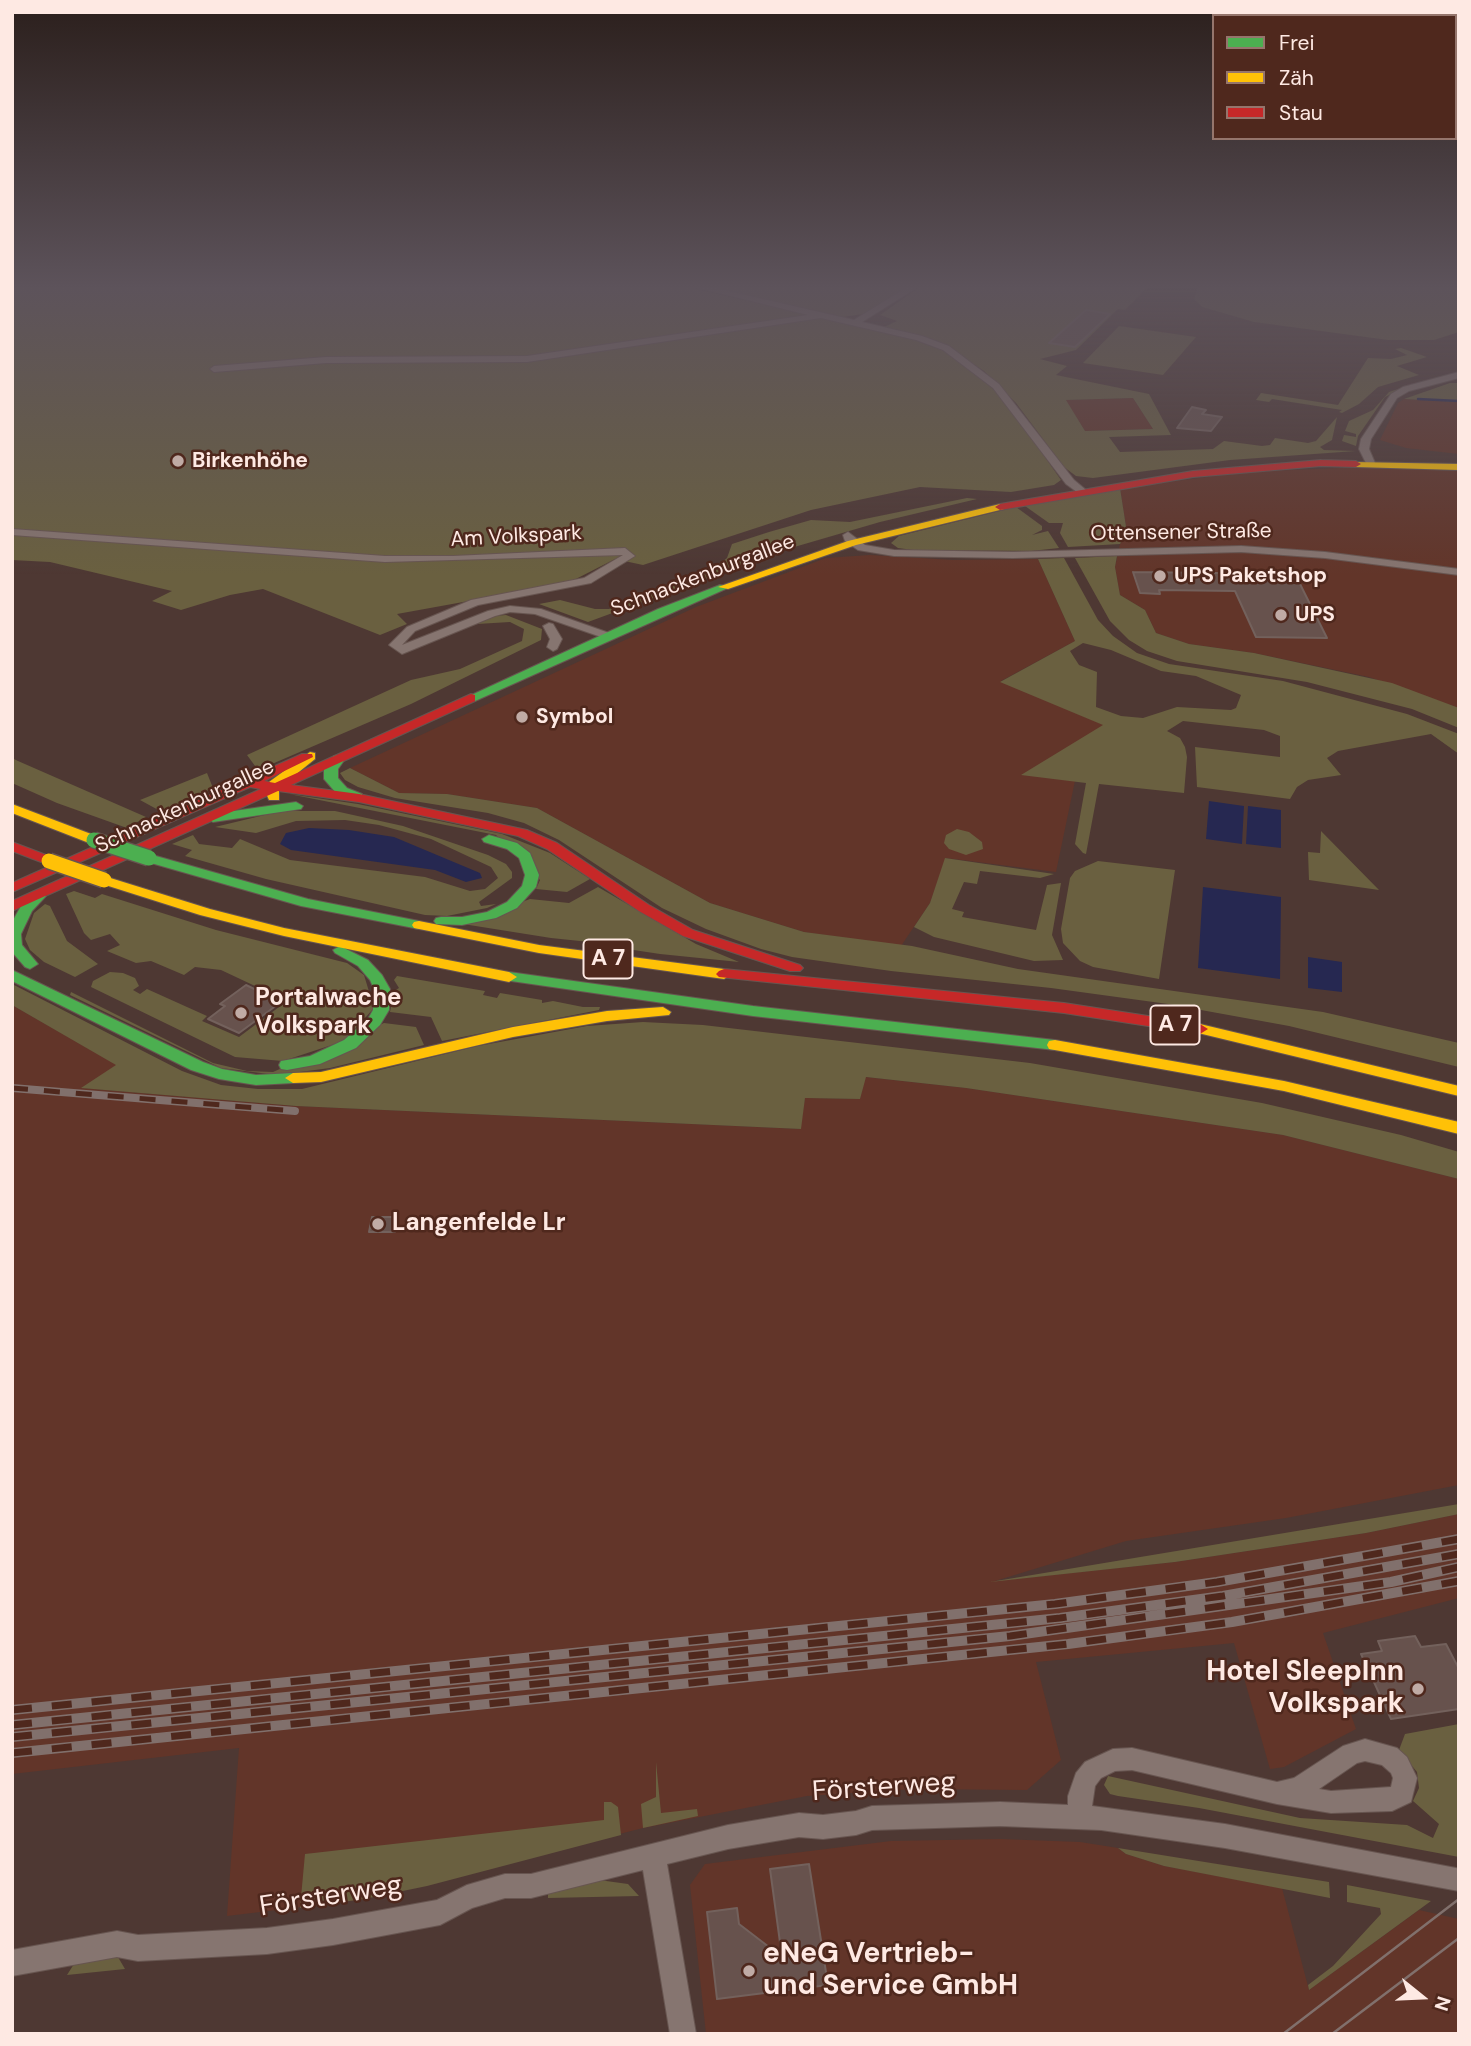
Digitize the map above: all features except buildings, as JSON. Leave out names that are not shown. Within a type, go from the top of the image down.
[{"type":"main road","name":"Schnackenburgallee","points":[[1368,460],[1459,467]]},
{"type":"main road","name":"Schnackenburgallee","points":[[12,907],[213,818],[731,572],[856,539],[1077,487],[1263,466],[1368,460],[1459,460]]},
{"type":"main road","name":"Schnackenburgallee","points":[[12,888],[552,647],[593,636]]},
{"type":"main road","points":[[276,787],[310,756]]},
{"type":"main road","points":[[339,759],[331,768],[331,779],[342,790],[359,798]]},
{"type":"main road","points":[[249,783],[359,798],[479,822],[534,837],[688,933],[743,954],[886,992]]},
{"type":"main road","points":[[276,787],[278,799],[359,811],[503,842],[526,856],[533,875],[525,893],[512,905],[476,919],[436,920],[334,909]]},
{"type":"main road","points":[[213,818],[315,804]]},
{"type":"main road","name":"A 7","points":[[12,808],[149,859],[334,909],[539,949],[886,992],[1063,1008],[1200,1029],[1459,1091]]},
{"type":"main road","name":"A 7","points":[[12,846],[104,880],[205,912],[483,973],[753,1011],[1063,1046],[1297,1088],[1459,1128]]},
{"type":"main road","points":[[30,964],[15,946],[14,934],[26,909],[39,897]]},
{"type":"main road","points":[[118,1008],[235,1063],[273,1067],[314,1060],[334,1053],[364,1034],[378,1016],[383,999],[376,978],[363,963],[319,939]]},
{"type":"main road","points":[[12,956],[50,974]]},
{"type":"main road","points":[[12,975],[197,1066],[219,1074],[256,1080],[321,1077],[513,1031],[586,1019],[660,1012],[753,1011]]},
{"type":"street","points":[[992,383],[1012,404],[1077,487]]},
{"type":"street","points":[[1368,460],[1366,439],[1395,395],[1432,383]]},
{"type":"street","name":"Am Volkspark","points":[[12,532],[385,559],[453,559],[621,551],[630,554],[605,572],[580,583],[487,600],[455,610],[411,629],[395,645],[402,650],[492,613],[518,609],[537,611],[593,636]]},
{"type":"street","name":"Ottensener Straße","points":[[856,539],[871,551],[902,554],[1013,555],[1241,549],[1325,555],[1459,572]]},
{"type":"street","points":[[518,609],[549,626],[593,636]]},
{"type":"street","points":[[549,626],[556,639],[552,647]]},
{"type":"street","points":[[1080,1816],[1080,1796],[1084,1781],[1093,1770],[1113,1760],[1132,1759],[1277,1793]]},
{"type":"street","name":"Försterweg","points":[[12,1963],[117,1944],[138,1948],[267,1941],[332,1933],[440,1912],[467,1897],[505,1886],[531,1886],[653,1855],[779,1828],[856,1824],[872,1818],[1000,1814],[1080,1816],[1225,1836],[1456,1881]]},
{"type":"street","points":[[653,1855],[683,2034]]},
{"type":"shaded area","points":[[12,383],[988,383],[1007,403],[1061,480],[1054,485],[1011,492],[920,487],[811,510],[643,565],[615,559],[568,583],[397,614],[407,624],[380,635],[263,589],[230,595],[181,610],[152,601],[172,591],[50,562],[12,560]]},
{"type":"shaded area","points":[[996,383],[1098,383],[1149,394],[1171,435],[1109,437],[1120,452],[1213,449],[1224,441],[1262,446],[1270,445],[1275,438],[1308,443],[1316,441],[1337,417],[1332,440],[1320,447],[1324,450],[1356,451],[1230,460],[1093,478],[1076,476],[1064,467],[1016,403]],"holes":[[[1133,398],[1153,429],[1085,431],[1066,400]]]},
{"type":"shaded area","points":[[1352,383],[1390,383],[1378,387],[1359,404],[1342,413],[1339,412],[1342,410],[1272,399],[1269,402],[1256,400],[1261,393],[1338,405]]},
{"type":"shaded area","points":[[1449,383],[1459,383],[1459,402],[1404,399]]},
{"type":"shaded area","points":[[1410,385],[1385,397],[1358,436],[1356,446],[1342,441],[1344,435],[1356,437],[1356,434],[1345,431],[1349,421],[1373,410],[1389,392]]},
{"type":"shaded area","points":[[1133,398],[1153,429],[1085,431],[1065,400]]},
{"type":"shaded area","points":[[1404,399],[1459,402],[1459,454],[1406,448],[1380,440],[1398,403]]},
{"type":"shaded area","points":[[1360,467],[1459,471],[1459,708],[1369,677],[1254,653],[1189,644],[1156,633],[1145,610],[1120,595],[1115,567],[1120,544],[1127,533],[1120,488],[1248,472]]},
{"type":"shaded area","points":[[1120,488],[1127,533],[1120,544],[1068,547],[1060,533],[1063,523],[1049,523],[1025,506]]},
{"type":"shaded area","points":[[967,498],[977,499],[880,522],[784,550],[588,622],[539,604],[560,600],[595,609],[609,609],[721,563],[727,558],[732,544],[769,532],[811,520],[850,522]]},
{"type":"shaded area","points":[[1016,507],[1042,526],[1042,530],[1032,535],[1048,531],[1059,548],[1031,551],[913,550],[898,548],[891,543],[899,536]]},
{"type":"shaded area","points":[[870,555],[953,560],[1038,559],[1075,641],[1001,681],[1104,725],[1077,771],[1056,872],[946,858],[930,903],[901,946],[804,932],[710,903],[537,808],[447,794],[399,793],[350,768],[696,607],[826,558]]},
{"type":"shaded area","points":[[1117,556],[1115,567],[1120,595],[1145,610],[1156,633],[1189,644],[1254,653],[1392,683],[1459,708],[1459,728],[1412,709],[1307,682],[1177,661],[1147,651],[1129,640],[1110,621],[1075,558]]},
{"type":"shaded area","points":[[1064,558],[1098,620],[1113,636],[1137,653],[1169,664],[1283,681],[1407,714],[1459,734],[1459,754],[1431,734],[1338,751],[1327,758],[1341,775],[1308,780],[1297,787],[1290,799],[1197,787],[1195,747],[1280,757],[1280,736],[1264,730],[1183,721],[1167,731],[1180,738],[1185,747],[1187,757],[1184,793],[1099,784],[1086,854],[1083,853],[1075,844],[1086,783],[1021,775],[1103,725],[1000,682],[1075,641],[1038,559]],"holes":[[[1083,643],[1111,650],[1161,671],[1196,676],[1241,695],[1236,708],[1177,707],[1143,718],[1121,716],[1096,707],[1097,672],[1079,665],[1070,651]]]},
{"type":"shaded area","points":[[506,615],[542,629],[541,640],[411,704],[258,770],[247,755],[411,680],[460,669],[522,641],[524,629],[510,622],[477,624],[494,616]]},
{"type":"shaded area","points":[[12,758],[146,817],[127,828],[57,803],[12,783]]},
{"type":"shaded area","points":[[350,768],[399,793],[447,794],[537,808],[710,903],[804,932],[912,946],[1018,969],[1323,1012],[1459,1043],[1459,1067],[1289,1026],[1168,1004],[891,971],[792,957],[761,949],[706,929],[662,908],[559,840],[524,823],[488,813],[395,798],[358,787],[345,780],[340,773]]},
{"type":"shaded area","points":[[207,773],[213,788],[162,812],[140,800]]},
{"type":"shaded area","points":[[289,794],[358,804],[502,834],[550,853],[590,879],[567,892],[536,889],[540,880],[496,835]]},
{"type":"shaded area","points":[[1209,801],[1244,806],[1242,844],[1206,839]]},
{"type":"shaded area","points":[[1248,806],[1281,810],[1281,848],[1246,844]]},
{"type":"shaded area","points":[[281,811],[335,811],[403,826],[488,855],[506,864],[512,872],[512,878],[479,902],[481,906],[496,904],[487,908],[447,916],[425,915],[266,879],[185,856],[192,850],[172,844],[193,835],[199,844],[232,848],[240,839],[290,860],[425,877],[470,891],[485,889],[498,878],[491,867],[431,839],[379,825],[345,820],[296,821],[256,833],[215,827]]},
{"type":"shaded area","points":[[309,828],[349,830],[394,837],[480,873],[482,878],[466,882],[435,870],[291,850],[280,844],[286,833]]},
{"type":"shaded area","points":[[957,829],[969,832],[982,842],[983,849],[966,855],[949,849],[944,843],[946,835]]},
{"type":"shaded area","points":[[1321,831],[1379,890],[1309,880],[1308,852],[1320,853]]},
{"type":"shaded area","points":[[945,858],[1054,874],[1040,878],[980,871],[977,884],[964,882],[952,909],[964,912],[962,917],[1036,930],[1047,885],[1061,883],[1052,935],[1063,960],[1034,961],[934,937],[914,927],[930,903]]},
{"type":"shaded area","points":[[1098,861],[1175,870],[1159,979],[1093,967],[1080,961],[1063,943],[1061,929],[1070,878],[1075,871]]},
{"type":"shaded area","points":[[598,887],[696,944],[739,962],[660,954],[627,949],[628,946],[551,938],[463,924],[530,899],[569,903]]},
{"type":"shaded area","points":[[1203,887],[1281,897],[1280,979],[1198,968]]},
{"type":"shaded area","points":[[74,891],[95,898],[102,894],[216,930],[347,963],[364,975],[374,1008],[344,1041],[283,1061],[235,1057],[91,987],[93,981],[110,972],[123,973],[135,978],[139,986],[133,990],[140,994],[147,989],[207,1016],[202,1021],[239,1037],[287,1001],[221,970],[195,967],[184,975],[151,961],[136,963],[107,951],[120,945],[110,934],[91,940],[84,933],[66,894]]},
{"type":"shaded area","points":[[45,904],[50,906],[67,941],[98,964],[75,977],[44,962],[30,950],[25,939],[34,913]]},
{"type":"shaded area","points":[[1308,957],[1342,962],[1342,992],[1308,988]]},
{"type":"shaded area","points":[[397,976],[485,991],[483,995],[497,998],[500,993],[542,1000],[542,1003],[553,1001],[583,1007],[600,1007],[599,1010],[442,1041],[431,1017],[390,1012],[394,991],[399,988],[394,980]]},
{"type":"shaded area","points":[[12,984],[182,1071],[221,1085],[258,1089],[302,1089],[478,1046],[587,1026],[643,1022],[703,1025],[1030,1063],[1262,1103],[1401,1135],[1459,1152],[1459,1179],[1283,1135],[966,1088],[866,1077],[860,1099],[805,1098],[801,1129],[296,1106],[81,1088],[116,1065],[12,1005]]},
{"type":"shaded area","points":[[71,992],[213,1063],[247,1071],[273,1072],[384,1023],[416,1027],[424,1045],[330,1068],[277,1075],[221,1068],[70,995]]},
{"type":"shaded area","points":[[12,1005],[117,1065],[83,1088],[296,1106],[800,1129],[805,1098],[860,1099],[865,1077],[966,1088],[1283,1135],[1459,1179],[1459,1485],[1286,1518],[1126,1541],[995,1581],[1175,1562],[1366,1533],[1459,1514],[1459,1598],[1323,1633],[1356,1729],[1284,1767],[1270,1769],[1234,1643],[1036,1662],[1061,1760],[1027,1790],[914,1789],[807,1796],[643,1828],[364,1899],[327,1904],[327,1900],[319,1901],[318,1905],[227,1916],[239,1748],[12,1774]]},
{"type":"shaded area","points":[[1459,1504],[1459,1514],[1366,1533],[1175,1562],[990,1582]]},
{"type":"shaded area","points":[[1459,1724],[1459,1857],[1199,1808],[1118,1796],[1110,1794],[1104,1785],[1108,1776],[1300,1818],[1407,1825],[1433,1838],[1439,1824],[1413,1801],[1419,1788],[1417,1772],[1399,1750],[1405,1734]]},
{"type":"shaded area","points":[[656,1762],[661,1813],[697,1809],[698,1816],[643,1828],[641,1804],[656,1797]]},
{"type":"shaded area","points":[[604,1802],[611,1802],[618,1807],[621,1835],[427,1886],[364,1899],[327,1904],[327,1900],[319,1901],[318,1905],[300,1908],[305,1854],[604,1820]]},
{"type":"shaded area","points":[[1000,1839],[1080,1842],[1118,1848],[1126,1854],[1164,1866],[1282,1888],[1309,1990],[1419,1910],[1459,1919],[1459,2034],[706,2034],[690,1885],[705,1864],[891,1841]]},
{"type":"shaded area","points":[[1118,1848],[1329,1882],[1330,1898],[1164,1866],[1126,1854]]},
{"type":"shaded area","points":[[599,1880],[628,1884],[639,1896],[548,1898],[548,1893]]},
{"type":"shaded area","points":[[1347,1885],[1431,1901],[1309,1990],[1308,1985],[1333,1966],[1381,1914],[1380,1908],[1347,1902]]},
{"type":"shaded area","points":[[115,1952],[125,1969],[67,1975],[79,1956]]},
{"type":"waterway","points":[[1418,399],[1459,401]]},
{"type":"tram line","points":[[1283,2034],[1459,1899]]},
{"type":"tram line","points":[[1332,2034],[1459,1938]]},
{"type":"railway","points":[[12,1088],[295,1111]]},
{"type":"railway","points":[[12,1710],[1055,1604],[1217,1582],[1459,1539]]},
{"type":"railway","points":[[12,1725],[1060,1618],[1223,1596],[1459,1554]]},
{"type":"railway","points":[[12,1737],[1010,1636],[1391,1582],[1459,1567]]},
{"type":"railway","points":[[12,1753],[1068,1644],[1232,1622],[1459,1581]]},
{"type":"traffic: fast","points":[[471,698],[662,611],[724,587]]},
{"type":"traffic: fast","points":[[339,759],[331,768],[331,779],[342,791],[357,797]]},
{"type":"traffic: fast","points":[[213,818],[296,806]]},
{"type":"traffic: fast","points":[[441,921],[462,921],[491,915],[512,905],[529,887],[532,875],[525,856],[512,846],[489,839]]},
{"type":"traffic: fast","points":[[94,840],[149,858]]},
{"type":"traffic: fast","points":[[149,858],[306,903],[419,925]]},
{"type":"traffic: fast","points":[[30,964],[15,946],[14,934],[26,909],[39,896]]},
{"type":"traffic: fast","points":[[287,1065],[314,1060],[350,1044],[374,1022],[381,1010],[382,989],[377,978],[363,963],[340,950]]},
{"type":"traffic: fast","points":[[12,975],[197,1066],[219,1074],[256,1080],[293,1078]]},
{"type":"traffic: fast","points":[[509,977],[753,1011],[1055,1045]]},
{"type":"traffic: slow","points":[[1356,464],[1459,467]]},
{"type":"traffic: slow","points":[[724,587],[852,543],[1000,507]]},
{"type":"traffic: slow","points":[[274,797],[271,789],[274,785],[310,756]]},
{"type":"traffic: slow","points":[[12,808],[94,840]]},
{"type":"traffic: slow","points":[[49,861],[104,880]]},
{"type":"traffic: slow","points":[[104,880],[205,912],[284,932],[509,977]]},
{"type":"traffic: slow","points":[[419,925],[539,949],[724,974]]},
{"type":"traffic: slow","points":[[293,1078],[321,1077],[513,1032],[607,1016],[663,1012]]},
{"type":"traffic: slow","points":[[1200,1029],[1459,1091]]},
{"type":"traffic: slow","points":[[1055,1045],[1284,1086],[1459,1128]]},
{"type":"traffic: jam","points":[[1000,507],[1193,474],[1321,463],[1356,464]]},
{"type":"traffic: jam","points":[[12,907],[471,698]]},
{"type":"traffic: jam","points":[[12,888],[307,757]]},
{"type":"traffic: jam","points":[[249,783],[359,798],[522,833],[552,846],[644,908],[688,933],[795,968]]},
{"type":"traffic: jam","points":[[12,846],[49,861]]},
{"type":"traffic: jam","points":[[724,974],[1064,1008],[1200,1029]]},
{"type":"place","name":"Birkenhöhe","points":[[178,461]]},
{"type":"place","name":"UPS Paketshop","points":[[1160,576]]},
{"type":"place","name":"UPS","points":[[1281,615]]},
{"type":"place","name":"Symbol","points":[[522,717]]},
{"type":"place","name":"Portalwache Volkspark","points":[[241,1013]]},
{"type":"place","name":"Langenfelde Lr","points":[[378,1224]]},
{"type":"place","name":"Hotel SleepInn Volkspark","points":[[1418,1689]]},
{"type":"place","name":"eNeG Vertrieb- und Service GmbH","points":[[749,1971]]}]
